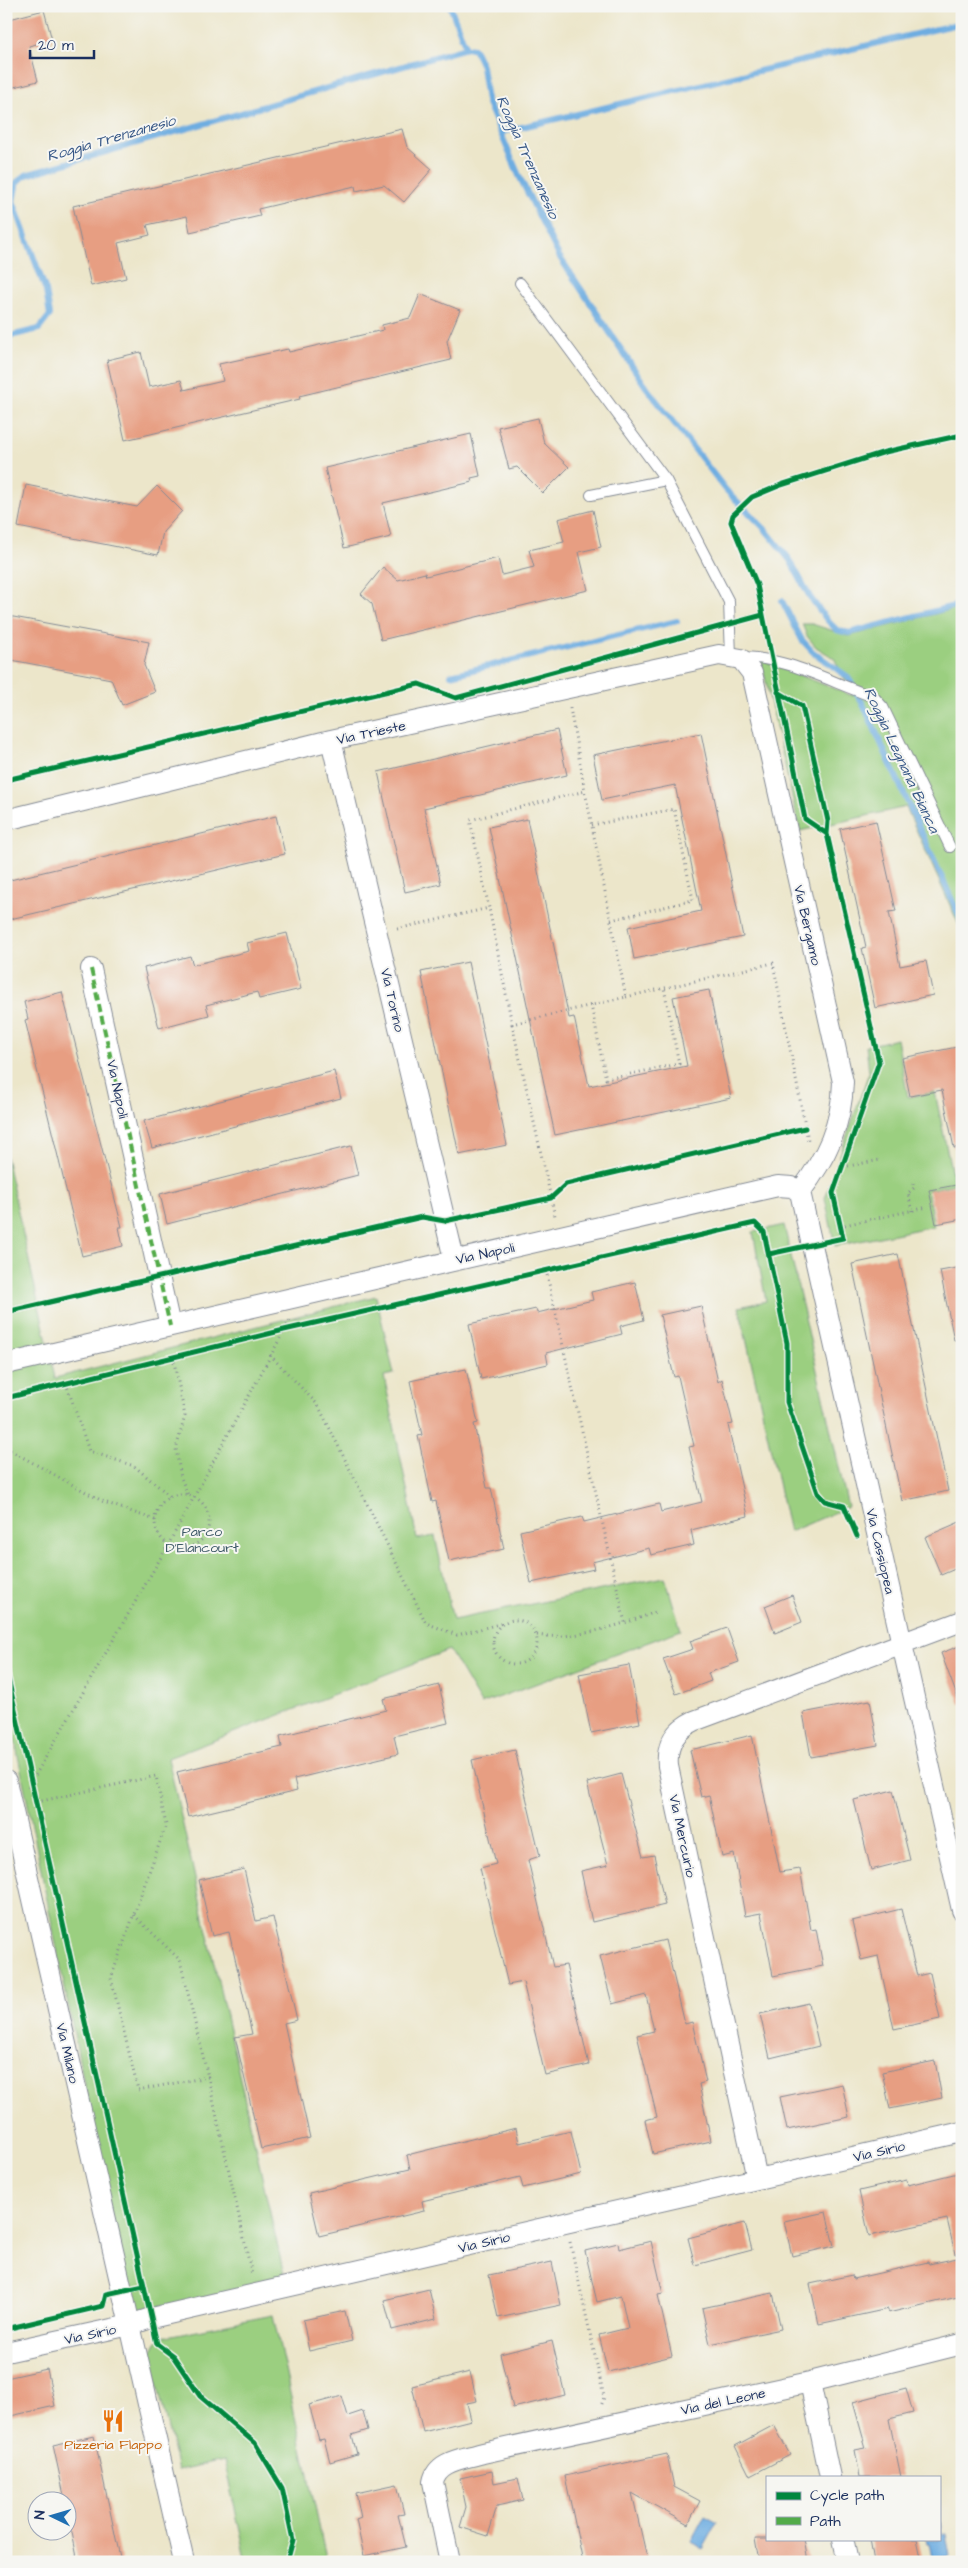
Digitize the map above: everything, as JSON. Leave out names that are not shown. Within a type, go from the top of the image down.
[{"type":"street","name":"Via Trieste","points":[[6,820],[331,740],[719,655],[734,656]]},
{"type":"street","name":"Via Bergamo","points":[[734,656],[746,663],[752,673],[843,1082],[840,1115],[833,1138],[819,1167],[800,1192]]},
{"type":"street","name":"Via Torino","points":[[331,740],[454,1259]]},
{"type":"street","name":"Via Napoli","points":[[91,969],[170,1326]]},
{"type":"street","name":"Via Napoli","points":[[6,1364],[454,1259],[778,1186],[788,1186],[800,1192]]},
{"type":"street","name":"Via Cassiopea","points":[[800,1192],[962,1910]]},
{"type":"street","name":"Via Mercurio","points":[[756,2179],[668,1766],[670,1744],[679,1731],[694,1721],[962,1621]]},
{"type":"street","name":"Via Milano","points":[[6,1781],[184,2562]]},
{"type":"street","name":"Via Sirio","points":[[6,2352],[962,2132]]},
{"type":"street","name":"Via del Leone","points":[[450,2562],[434,2486],[435,2474],[443,2465],[483,2453],[810,2382],[962,2344]]},
{"type":"street","points":[[810,2382],[830,2476]]},
{"type":"street","points":[[843,2540],[848,2562]]},
{"type":"lane","points":[[520,283],[666,480],[729,602],[734,656],[762,657],[780,661],[874,697],[883,707],[950,847]]},
{"type":"lane","points":[[590,495],[666,480]]},
{"type":"path","points":[[566,688],[626,997]]},
{"type":"path","points":[[560,1236],[512,1024],[470,820],[585,791]]},
{"type":"path","points":[[592,825],[674,809],[693,900],[611,920]]},
{"type":"path","points":[[377,934],[489,908]]},
{"type":"path","points":[[512,1024],[773,963],[805,1128],[796,1131]]},
{"type":"path","points":[[591,1005],[606,1080],[679,1064],[664,988]]},
{"type":"path","points":[[840,1176],[846,1158]]},
{"type":"path","points":[[843,1167],[880,1160]]},
{"type":"path","points":[[912,1180],[914,1188],[908,1193],[912,1211]]},
{"type":"path","points":[[542,1200],[551,1198],[556,1193]]},
{"type":"path","points":[[838,1217],[841,1229],[928,1207]]},
{"type":"path","points":[[536,1272],[556,1267]]},
{"type":"path","points":[[546,1270],[625,1623]]},
{"type":"path","points":[[12,1808],[32,1783],[168,1545],[304,1295]]},
{"type":"path","points":[[275,1332],[294,1328]]},
{"type":"path","points":[[163,1360],[182,1355]]},
{"type":"path","points":[[270,1355],[318,1405],[426,1623],[456,1635],[516,1619],[523,1620],[534,1629],[537,1635],[536,1650],[532,1657],[519,1664],[504,1661],[494,1650],[493,1642],[498,1628],[503,1623]]},
{"type":"path","points":[[173,1357],[185,1416],[176,1449],[181,1478],[188,1495]]},
{"type":"path","points":[[58,1386],[76,1381]]},
{"type":"path","points":[[66,1384],[89,1451],[134,1466],[171,1496]]},
{"type":"path","points":[[6,1448],[104,1502],[155,1520]]},
{"type":"path","points":[[188,1495],[206,1508],[208,1528],[204,1536],[188,1548],[177,1548],[168,1545],[161,1539],[156,1529],[155,1520],[158,1509],[171,1496],[188,1495]]},
{"type":"path","points":[[537,1635],[554,1638],[625,1623],[658,1611]]},
{"type":"path","points":[[30,1774],[38,1812]]},
{"type":"path","points":[[12,1808],[156,1776],[166,1825],[111,1978],[138,2090],[208,2077]]},
{"type":"path","points":[[134,1915],[180,1960],[256,2294]]},
{"type":"path","points":[[565,2223],[604,2397],[594,2429]]},
{"type":"green space","points":[[962,607],[962,932],[906,807],[800,831],[761,660],[853,696],[834,658],[816,647],[807,636],[802,624],[812,624],[849,636]]},
{"type":"green space","points":[[897,1039],[908,1097],[935,1092],[954,1184],[927,1190],[934,1226],[835,1246],[825,1198],[869,1072],[866,1046]]},
{"type":"green space","name":"Parco D'Elancourt","points":[[6,1157],[55,1378],[376,1296],[394,1374],[384,1376],[417,1539],[435,1536],[453,1620],[665,1577],[681,1630],[481,1704],[449,1650],[168,1758],[285,2279],[131,2317],[6,1696]]},
{"type":"green space","points":[[784,1225],[848,1507],[789,1532],[739,1307],[766,1301],[753,1232]]},
{"type":"green space","points":[[273,2315],[327,2562],[247,2562],[224,2460],[178,2470],[150,2354],[156,2342],[162,2337]]},
{"type":"water","points":[[705,2515],[718,2522],[703,2549],[691,2541]]},
{"type":"water","points":[[940,2522],[942,2534],[946,2534],[950,2556],[932,2559],[929,2544],[926,2544],[925,2540],[940,2540]]},
{"type":"building","points":[[44,10],[52,40],[29,46],[38,81],[6,89],[6,20]]},
{"type":"building","points":[[402,129],[407,147],[432,169],[404,202],[384,185],[356,191],[355,186],[258,209],[260,216],[190,232],[187,216],[147,225],[150,235],[118,243],[126,278],[91,286],[73,206]]},
{"type":"building","points":[[420,294],[460,310],[447,341],[451,360],[299,396],[300,399],[125,440],[107,360],[141,352],[149,387],[181,380],[184,390],[223,381],[219,364],[288,349],[289,352],[383,330],[382,325],[410,318]]},
{"type":"building","points":[[538,418],[544,443],[569,467],[543,493],[517,467],[509,469],[498,427]]},
{"type":"building","points":[[471,434],[480,476],[471,478],[472,482],[383,503],[391,537],[344,548],[325,468]]},
{"type":"building","points":[[26,485],[137,507],[157,486],[182,511],[163,532],[158,555],[18,527]]},
{"type":"building","points":[[593,510],[601,547],[579,552],[588,590],[381,640],[372,604],[361,594],[383,567],[398,580],[425,573],[426,576],[498,558],[502,575],[534,567],[529,550],[564,542],[558,519]]},
{"type":"building","points":[[8,616],[149,642],[144,665],[155,692],[122,705],[111,679],[6,659]]},
{"type":"building","points":[[557,730],[567,775],[424,808],[441,884],[405,892],[378,772]]},
{"type":"building","points":[[701,733],[743,937],[634,959],[628,927],[701,911],[675,785],[602,800],[593,755]]},
{"type":"building","points":[[276,816],[285,854],[6,920],[6,881]]},
{"type":"building","points":[[527,819],[569,1018],[574,1017],[589,1086],[687,1066],[673,997],[709,990],[731,1098],[555,1135],[489,827]]},
{"type":"building","points":[[876,821],[896,911],[889,912],[900,966],[926,961],[933,995],[875,1008],[862,948],[866,947],[840,829]]},
{"type":"building","points":[[287,933],[301,989],[259,999],[257,992],[206,1005],[209,1015],[159,1028],[144,968],[190,956],[193,965],[249,951],[247,943]]},
{"type":"building","points":[[468,962],[507,1145],[459,1155],[421,972]]},
{"type":"building","points":[[62,992],[122,1227],[119,1227],[123,1246],[82,1256],[25,1020],[28,1019],[24,1002]]},
{"type":"building","points":[[962,1046],[962,1147],[954,1148],[942,1090],[910,1096],[902,1058]]},
{"type":"building","points":[[334,1071],[341,1098],[152,1148],[144,1121]]},
{"type":"building","points":[[351,1146],[358,1175],[167,1224],[160,1194]]},
{"type":"building","points":[[962,1184],[962,1219],[936,1224],[929,1190]]},
{"type":"building","points":[[898,1254],[948,1491],[902,1501],[852,1264]]},
{"type":"building","points":[[962,1267],[962,1340],[954,1340],[940,1271]]},
{"type":"building","points":[[635,1282],[644,1320],[620,1326],[622,1334],[546,1353],[548,1364],[481,1379],[469,1324],[536,1309],[537,1313],[593,1300],[591,1292]]},
{"type":"building","points":[[701,1306],[718,1382],[722,1379],[733,1424],[728,1425],[748,1516],[691,1530],[694,1545],[651,1555],[649,1548],[592,1562],[594,1569],[531,1583],[520,1531],[582,1517],[584,1522],[659,1504],[661,1512],[702,1502],[689,1447],[694,1446],[678,1376],[674,1377],[660,1315]]},
{"type":"building","points":[[466,1369],[478,1423],[474,1424],[487,1488],[491,1488],[504,1549],[449,1561],[436,1501],[432,1502],[418,1436],[422,1435],[410,1381]]},
{"type":"building","points":[[962,1521],[962,1566],[941,1575],[925,1537]]},
{"type":"building","points":[[792,1595],[802,1622],[775,1633],[765,1606]]},
{"type":"building","points":[[727,1628],[739,1662],[708,1673],[711,1681],[676,1694],[663,1659],[693,1649],[690,1641]]},
{"type":"building","points":[[962,1645],[962,1704],[960,1704],[941,1653]]},
{"type":"building","points":[[629,1665],[640,1723],[591,1733],[579,1674]]},
{"type":"building","points":[[439,1685],[448,1723],[394,1736],[398,1754],[294,1779],[297,1791],[188,1817],[177,1772],[282,1747],[280,1736],[386,1710],[383,1699]]},
{"type":"building","points":[[870,1700],[878,1745],[811,1757],[803,1713]]},
{"type":"building","points":[[752,1735],[780,1872],[800,1869],[811,1930],[816,1929],[823,1966],[773,1976],[761,1913],[745,1916],[734,1854],[722,1857],[709,1795],[701,1797],[690,1750]]},
{"type":"building","points":[[515,1750],[540,1856],[528,1860],[553,1967],[566,1965],[589,2065],[545,2075],[523,1982],[508,1985],[480,1868],[496,1864],[472,1760]]},
{"type":"building","points":[[621,1774],[643,1857],[654,1855],[665,1905],[592,1922],[581,1871],[608,1865],[587,1783]]},
{"type":"building","points":[[893,1790],[910,1860],[871,1870],[854,1800]]},
{"type":"building","points":[[244,1869],[256,1921],[273,1917],[297,2020],[284,2023],[310,2138],[261,2149],[235,2037],[252,2034],[229,1932],[212,1936],[199,1880]]},
{"type":"building","points":[[901,1909],[917,1976],[930,1973],[940,2019],[894,2029],[878,1956],[861,1960],[852,1921]]},
{"type":"building","points":[[665,1940],[685,2024],[692,2022],[706,2082],[699,2084],[711,2141],[653,2154],[645,2120],[657,2117],[637,2035],[654,2031],[646,1995],[612,2004],[600,1956]]},
{"type":"building","points":[[809,2003],[819,2046],[770,2058],[760,2014]]},
{"type":"building","points":[[935,2061],[942,2098],[890,2109],[882,2072]]},
{"type":"building","points":[[842,2084],[849,2117],[787,2130],[780,2097]]},
{"type":"building","points":[[516,2128],[519,2143],[571,2131],[581,2174],[523,2188],[520,2177],[422,2201],[424,2211],[319,2236],[309,2193],[410,2169],[407,2155]]},
{"type":"building","points":[[962,2172],[962,2253],[955,2254],[947,2219],[869,2236],[859,2191],[907,2180],[908,2185]]},
{"type":"building","points":[[826,2212],[834,2246],[792,2256],[784,2221]]},
{"type":"building","points":[[745,2223],[752,2250],[695,2265],[688,2238]]},
{"type":"building","points":[[651,2241],[663,2294],[658,2295],[672,2356],[608,2372],[599,2335],[628,2328],[621,2296],[597,2302],[585,2251],[618,2243],[619,2249]]},
{"type":"building","points":[[962,2257],[962,2296],[888,2313],[888,2309],[819,2324],[810,2284],[852,2275],[853,2279],[928,2262],[929,2264]]},
{"type":"building","points":[[552,2262],[561,2305],[498,2318],[489,2275]]},
{"type":"building","points":[[429,2289],[436,2319],[392,2330],[384,2300]]},
{"type":"building","points":[[773,2293],[781,2329],[710,2344],[702,2308]]},
{"type":"building","points":[[345,2311],[352,2341],[309,2351],[303,2320]]},
{"type":"building","points":[[552,2341],[565,2395],[513,2408],[500,2354]]},
{"type":"building","points":[[47,2369],[55,2406],[6,2417],[6,2378]]},
{"type":"building","points":[[470,2372],[477,2401],[467,2403],[471,2420],[423,2432],[412,2386]]},
{"type":"building","points":[[906,2388],[913,2413],[889,2419],[901,2476],[860,2476],[855,2450],[866,2448],[853,2402]]},
{"type":"building","points":[[342,2396],[348,2416],[363,2411],[368,2430],[352,2435],[357,2454],[330,2462],[324,2439],[319,2440],[309,2405]]},
{"type":"building","points":[[774,2425],[790,2455],[750,2476],[735,2446]]},
{"type":"building","points":[[94,2436],[121,2562],[78,2562],[74,2540],[78,2540],[78,2490],[63,2490],[53,2445]]},
{"type":"building","points":[[667,2454],[674,2487],[700,2501],[688,2524],[632,2493],[648,2562],[583,2562],[565,2476]]},
{"type":"building","points":[[492,2471],[494,2483],[518,2478],[523,2500],[497,2506],[488,2536],[460,2527],[466,2507],[460,2478]]},
{"type":"building","points":[[397,2484],[404,2514],[398,2515],[406,2547],[364,2556],[356,2520],[361,2518],[356,2493]]},
{"type":"building","points":[[755,2539],[804,2540],[808,2562],[759,2562]]},
{"type":"building","points":[[870,2540],[917,2540],[922,2562],[874,2562]]},
{"type":"waterway","points":[[450,6],[466,48]]},
{"type":"waterway","points":[[501,132],[962,23]]},
{"type":"waterway","name":"Roggia Trenzanesio","points":[[6,337],[39,329],[50,315],[46,291],[13,201],[17,182],[26,175],[466,48],[474,49],[482,66],[487,101],[520,178],[559,256],[646,387],[726,490],[765,529],[790,560],[810,597],[827,620],[837,630],[849,633],[962,604]]},
{"type":"waterway","name":"Roggia Legnana Bianca","points":[[782,601],[802,640],[813,652],[848,677],[865,708],[962,922]]},
{"type":"waterway","name":"Roggia Legnana Bianca","points":[[451,675],[677,621]]},
{"type":"marked path","points":[[91,969],[170,1326]]},
{"type":"cycle path","points":[[763,615],[757,585],[731,522],[733,515],[752,497],[781,485],[885,452],[962,435]]},
{"type":"cycle path","points":[[6,780],[419,684],[456,698],[763,615],[805,819],[827,834],[879,1062],[833,1193],[843,1238],[769,1254]]},
{"type":"cycle path","points":[[778,692],[802,706],[828,821],[827,834]]},
{"type":"cycle path","points":[[6,1312],[422,1217],[445,1221],[551,1198],[566,1184],[805,1128]]},
{"type":"cycle path","points":[[6,1398],[284,1330],[755,1223],[764,1232],[787,1343],[787,1402],[818,1493],[825,1501],[844,1506],[857,1536]]},
{"type":"cycle path","points":[[6,1669],[157,2344],[173,2356],[200,2396],[255,2443],[282,2488],[293,2540],[287,2562]]},
{"type":"cycle path","points":[[6,2329],[103,2306],[106,2294],[144,2286]]},
{"type":"place","name":"Pizzeria Flappo","points":[[113,2421]]}]
